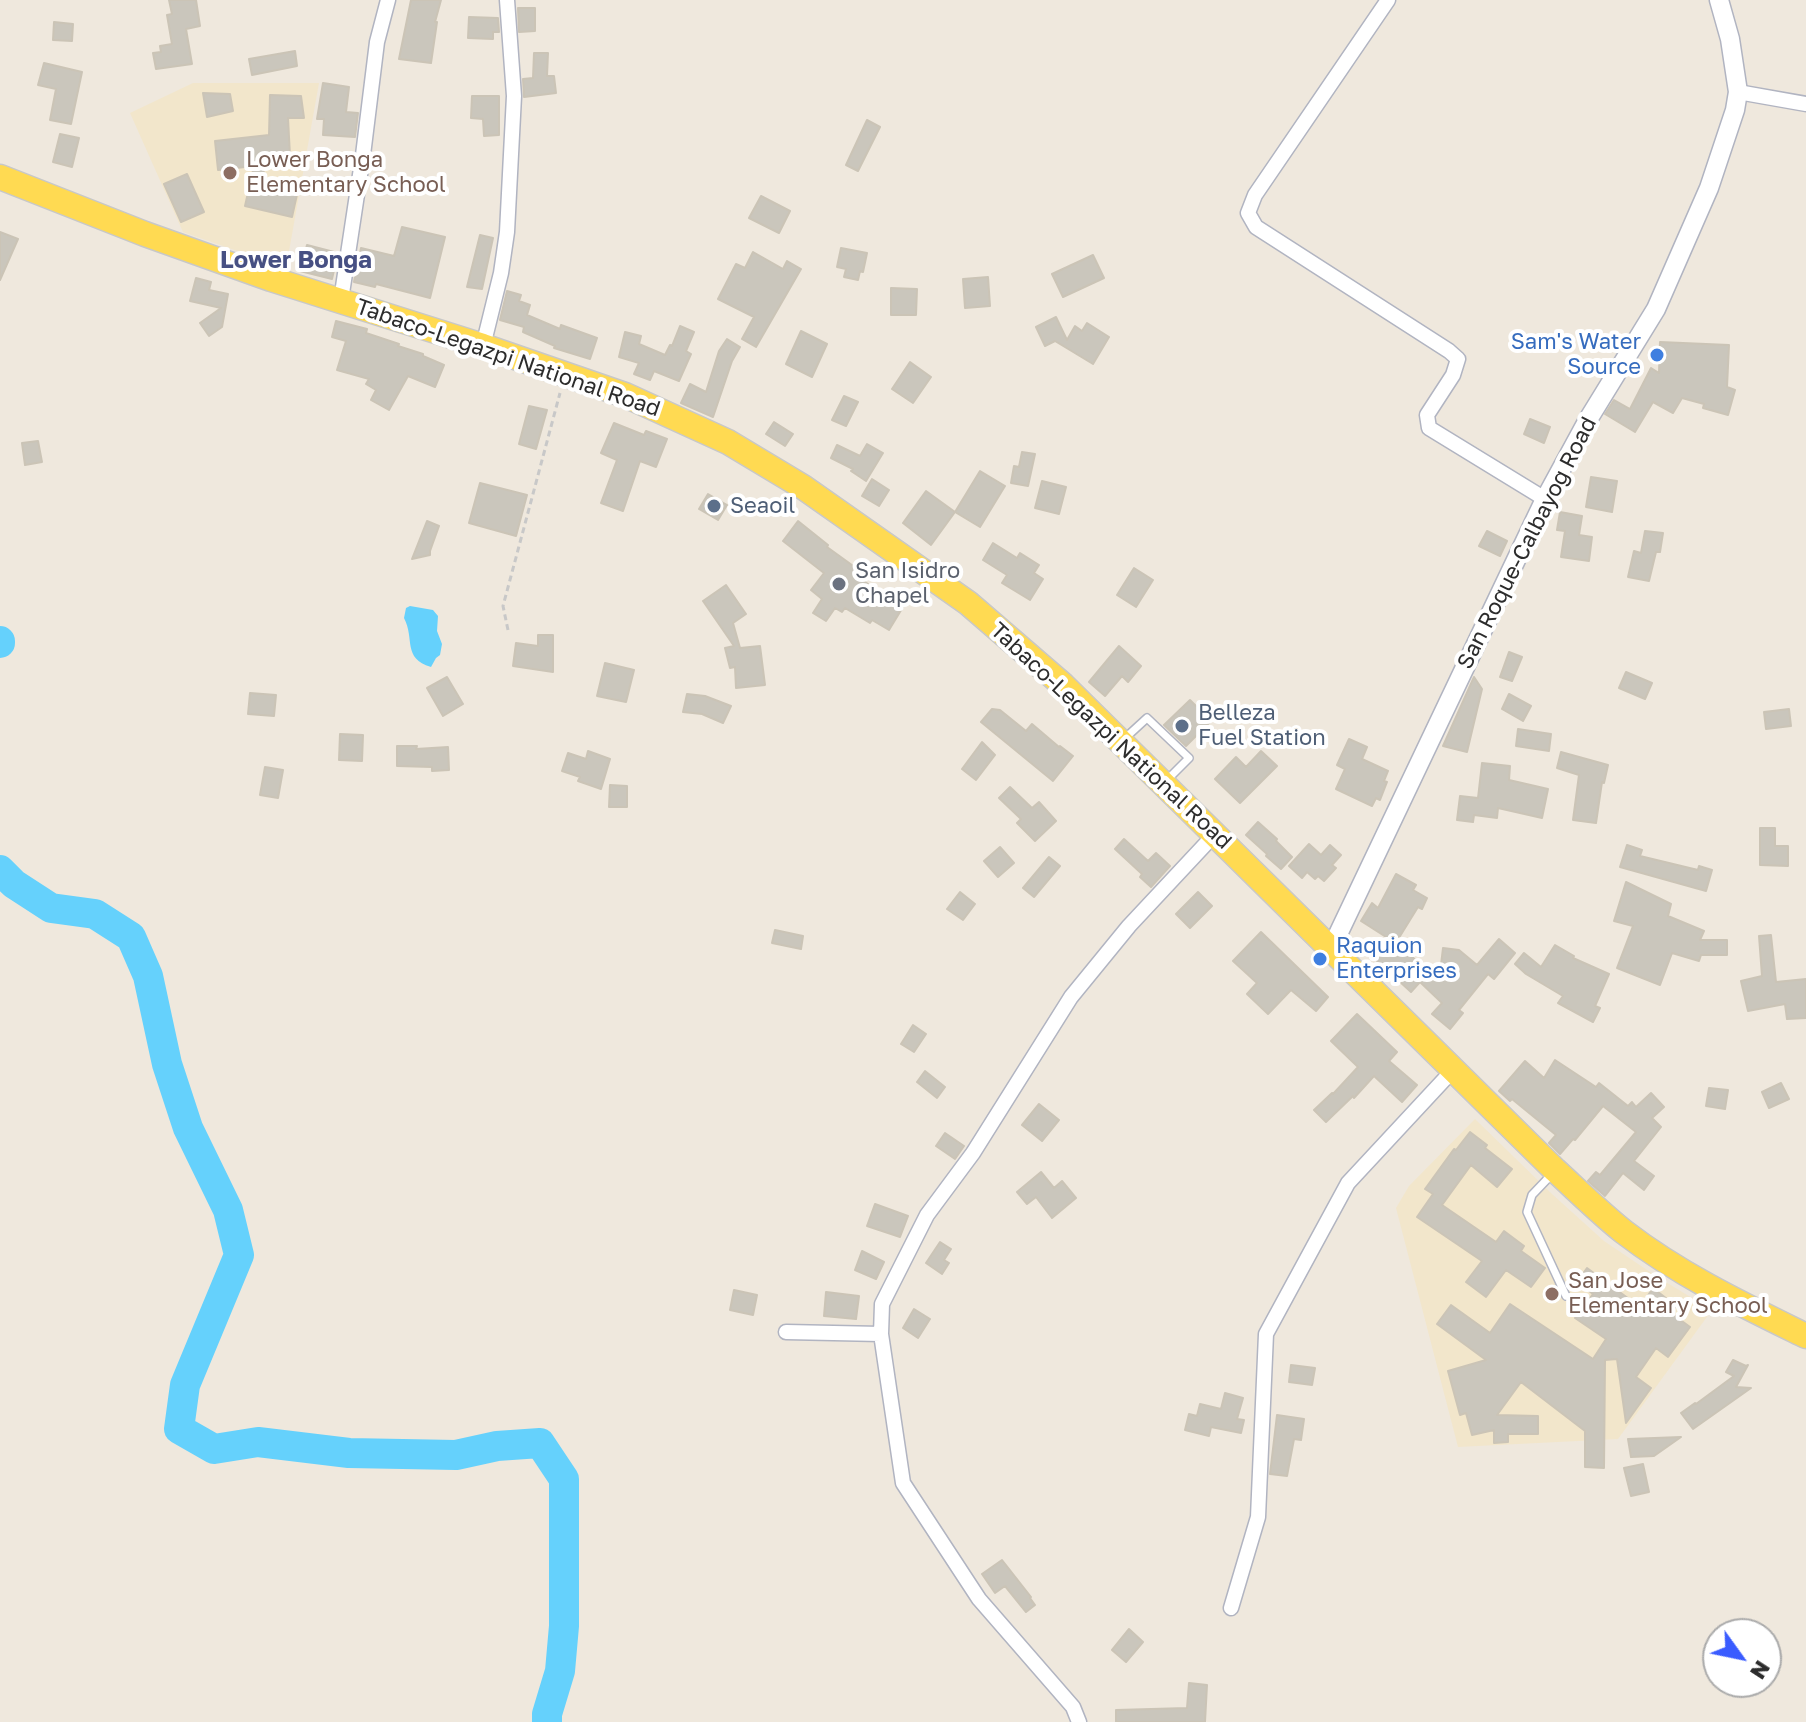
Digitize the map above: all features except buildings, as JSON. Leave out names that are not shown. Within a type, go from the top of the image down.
[{"type":"main road","name":"Tabaco-Legazpi National Road","points":[[4,178],[145,234],[271,279],[625,395],[728,442],[803,487],[968,603],[1063,685],[1608,1219],[1662,1259],[1714,1290],[1806,1336]]},
{"type":"street","points":[[341,300],[377,42],[388,0]]},
{"type":"street","points":[[483,346],[499,285],[507,232],[514,96],[507,0]]},
{"type":"street","points":[[1388,0],[1255,195],[1248,213],[1256,227],[1458,359],[1453,375],[1427,415],[1429,428],[1545,499]]},
{"type":"street","name":"San Roque-Calbayog Road","points":[[1331,949],[1545,499],[1662,296],[1709,188],[1738,92],[1730,39],[1719,0]]},
{"type":"street","points":[[1738,92],[1806,104]]},
{"type":"street","points":[[1079,1722],[1073,1707],[979,1599],[903,1483],[881,1334],[882,1304],[927,1215],[973,1153],[1071,997],[1129,926],[1215,834]]},
{"type":"street","points":[[1231,1608],[1258,1517],[1266,1334],[1348,1183],[1454,1069]]},
{"type":"street","points":[[786,1332],[881,1334]]},
{"type":"lane","points":[[1122,741],[1147,718],[1189,758],[1164,783]]},
{"type":"lane","points":[[1555,1170],[1532,1195],[1527,1212],[1566,1296]]},
{"type":"path","points":[[508,630],[503,606],[565,374]]},
{"type":"shaded area","name":"Lower Bonga Elementary School","points":[[193,83],[319,83],[286,268],[183,232],[130,113]]},
{"type":"shaded area","name":"San Jose Elementary School","points":[[1475,1119],[1604,1241],[1712,1310],[1618,1439],[1458,1447],[1396,1208],[1409,1186]]},
{"type":"water","points":[[406,608],[433,610],[438,616],[437,631],[442,644],[440,655],[431,667],[413,653],[404,618]]},
{"type":"waterway","points":[[0,870],[14,884],[51,908],[95,914],[131,937],[148,976],[167,1064],[188,1128],[228,1210],[239,1255],[185,1385],[179,1429],[214,1449],[258,1442],[349,1453],[456,1455],[497,1446],[540,1443],[564,1479],[564,1626],[560,1671],[547,1722]]},
{"type":"place","name":"Lower Bonga Elementary School","points":[[230,173]]},
{"type":"place","name":"Sam's Water Source","points":[[1657,355]]},
{"type":"place","name":"Seaoil","points":[[714,506]]},
{"type":"place","name":"San Isidro Chapel","points":[[839,584]]},
{"type":"place","name":"Belleza Fuel Station","points":[[1182,726]]},
{"type":"place","name":"Raquion Enterprises","points":[[1320,959]]},
{"type":"place","name":"San Jose Elementary School","points":[[1552,1294]]},
{"type":"district","name":"Lower Bonga","points":[[296,260]]}]
